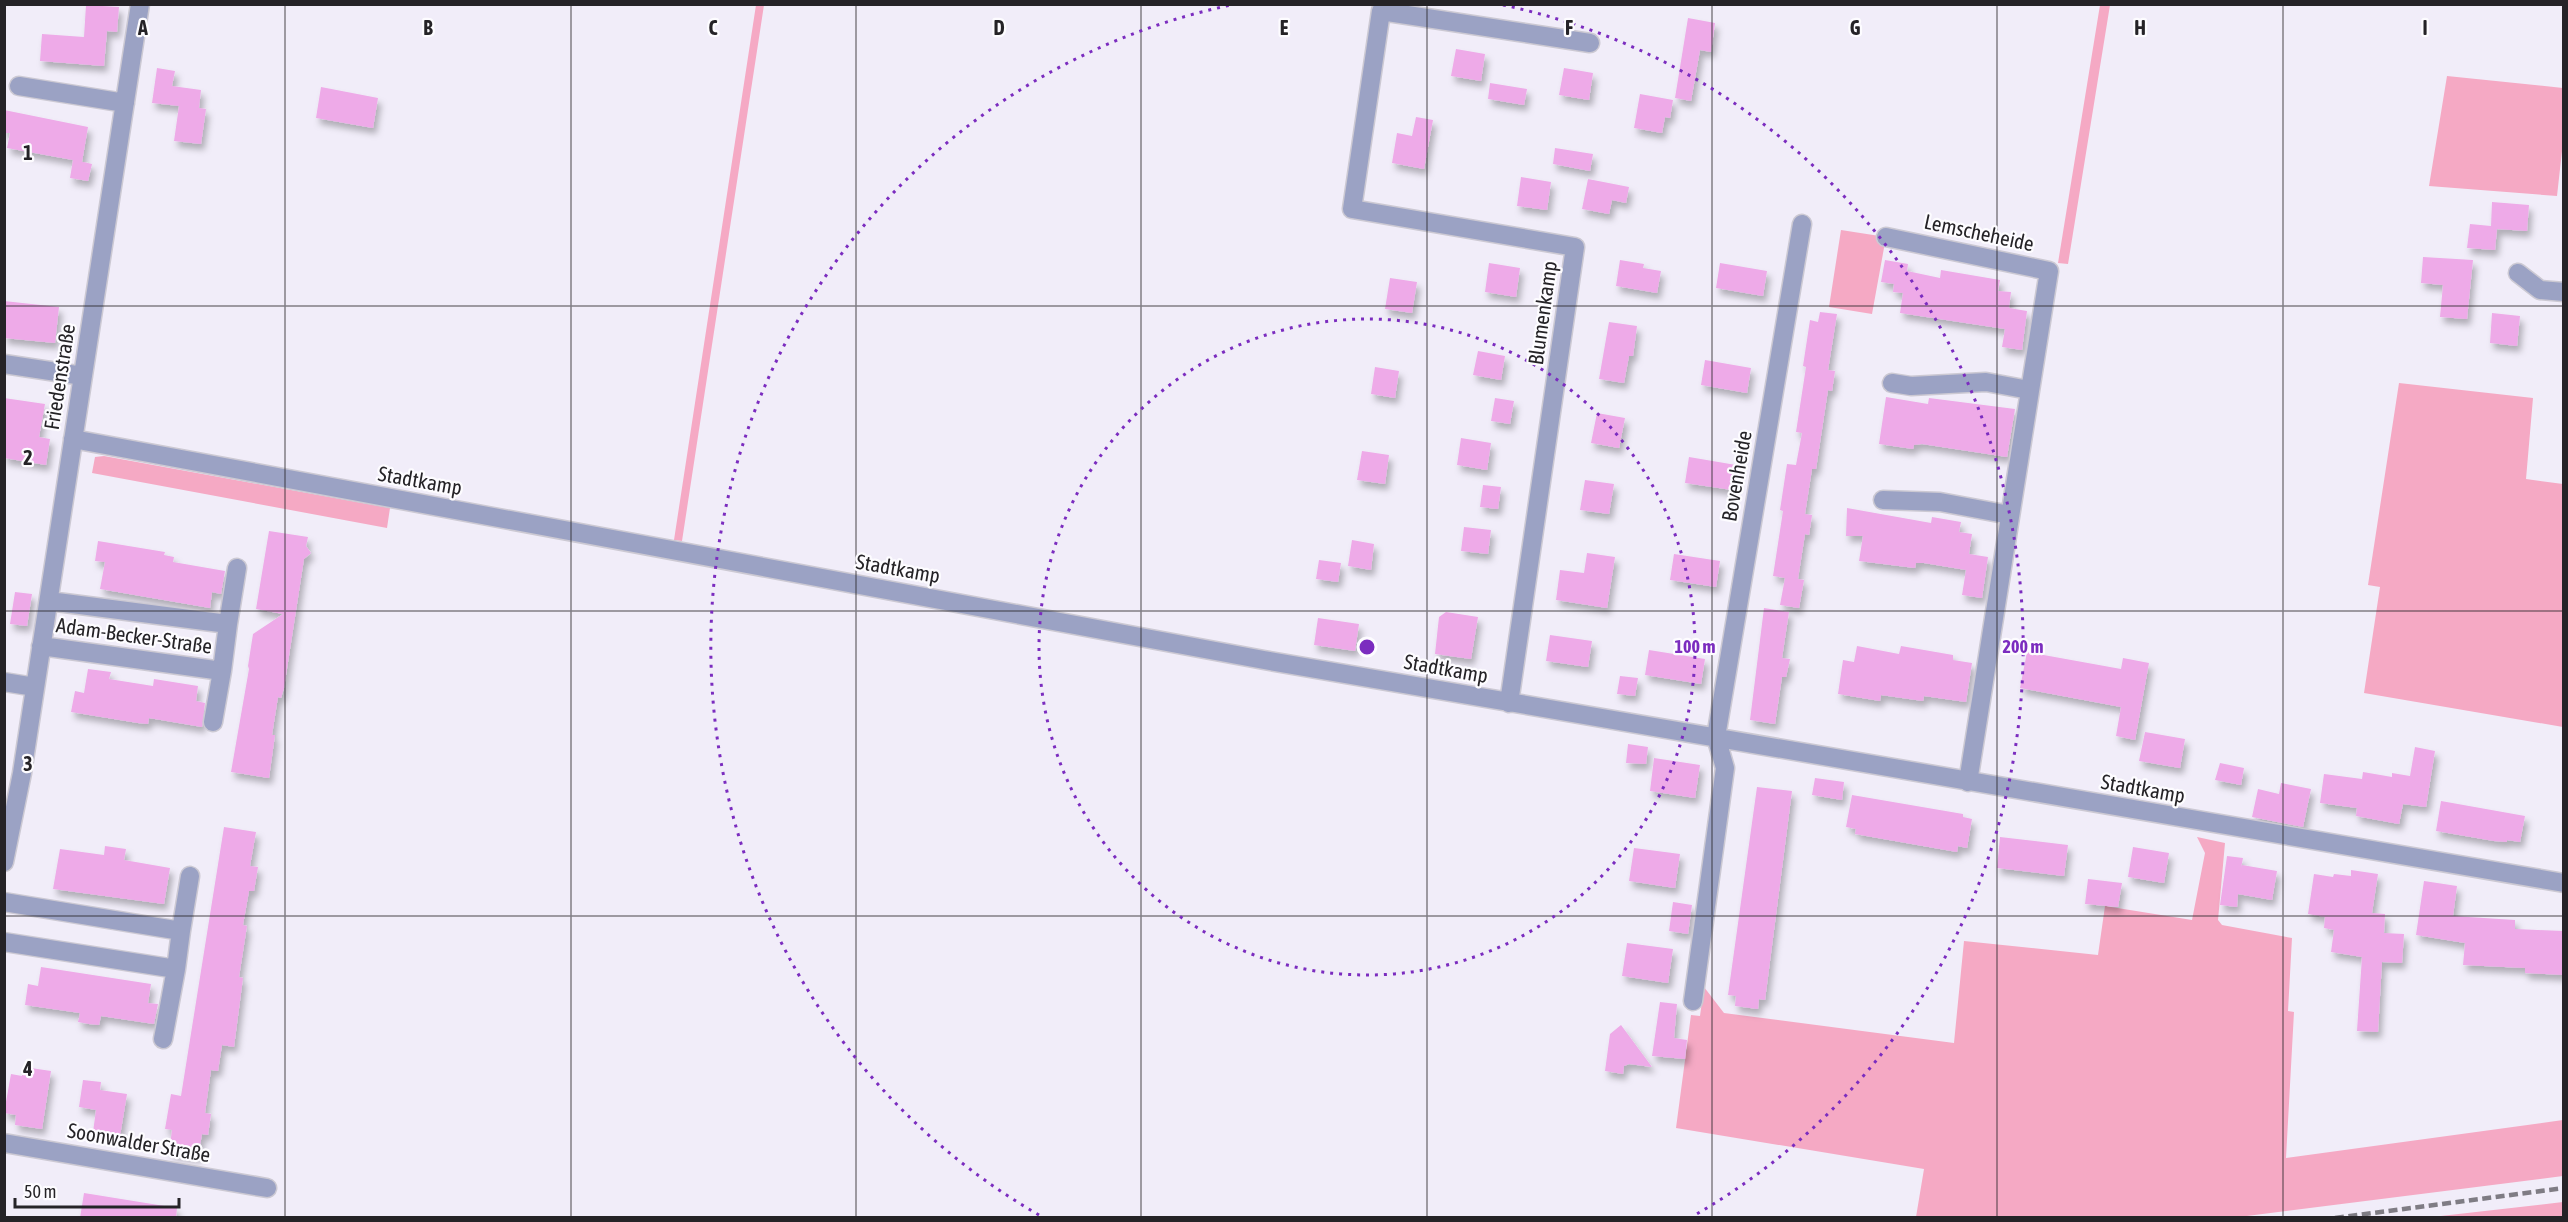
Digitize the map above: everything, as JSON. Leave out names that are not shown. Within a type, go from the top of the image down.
[{"type":"street","name":"Friedenstraße","points":[[4,862],[49,601],[140,4]]},
{"type":"street","name":"Blumenkamp","points":[[1509,703],[1575,246],[1352,209],[1382,8],[1590,43]]},
{"type":"street","points":[[19,86],[125,103]]},
{"type":"street","name":"Bovenheide","points":[[1716,737],[1802,224]]},
{"type":"street","name":"Lemscheheide","points":[[1886,237],[2049,271],[1968,782]]},
{"type":"street","points":[[2518,273],[2540,290],[2564,292]]},
{"type":"street","points":[[4,364],[83,376]]},
{"type":"street","points":[[1892,383],[1911,386],[1986,382],[2029,390]]},
{"type":"street","name":"Stadtkamp","points":[[73,439],[1252,658],[2564,883]]},
{"type":"street","points":[[1883,500],[1940,501],[2010,515]]},
{"type":"street","name":"Adam-Becker-Straße","points":[[213,722],[237,568]]},
{"type":"street","name":"Adam-Becker-Straße","points":[[49,601],[228,624]]},
{"type":"street","name":"Adam-Becker-Straße","points":[[41,646],[222,671]]},
{"type":"street","points":[[4,682],[35,687]]},
{"type":"street","points":[[1693,1001],[1725,768],[1716,737]]},
{"type":"street","points":[[163,1039],[190,876]]},
{"type":"street","points":[[4,902],[181,931]]},
{"type":"street","points":[[4,942],[176,969]]},
{"type":"street","name":"Soonwalder Straße","points":[[4,1143],[267,1188]]},
{"type":"shaded area","points":[[756,5],[764,5],[682,541],[674,540]]},
{"type":"shaded area","points":[[2100,5],[2110,5],[2068,264],[2058,263]]},
{"type":"shaded area","points":[[2447,76],[2563,88],[2563,142],[2557,196],[2429,186]]},
{"type":"shaded area","points":[[1841,230],[1886,237],[1872,314],[1829,307]]},
{"type":"shaded area","points":[[2399,383],[2533,398],[2526,479],[2563,484],[2563,727],[2364,693],[2380,587],[2368,585]]},
{"type":"shaded area","points":[[104,456],[390,508],[387,528],[92,473],[95,457]]},
{"type":"shaded area","points":[[2197,837],[2225,843],[2218,920],[2222,925],[2292,938],[2288,1011],[2294,1012],[2286,1158],[2563,1120],[2563,1176],[2239,1217],[1916,1217],[1924,1169],[1676,1128],[1691,1015],[1700,1016],[1704,987],[1724,1013],[1954,1043],[1964,941],[2098,955],[2105,906],[2192,920],[2205,853]]},
{"type":"shaded area","points":[[2563,1202],[2563,1217],[2432,1217]]},
{"type":"building","points":[[86,5],[119,7],[117,32],[107,31],[104,66],[40,61],[42,34],[84,37]]},
{"type":"building","points":[[1688,18],[1715,23],[1711,52],[1700,50],[1691,101],[1675,98]]},
{"type":"building","points":[[1456,49],[1485,54],[1481,81],[1451,76]]},
{"type":"building","points":[[157,68],[175,71],[172,86],[201,90],[199,108],[206,109],[201,144],[174,141],[179,106],[152,103]]},
{"type":"building","points":[[1564,68],[1593,73],[1589,100],[1559,95]]},
{"type":"building","points":[[1490,83],[1527,89],[1524,105],[1488,99]]},
{"type":"building","points":[[321,87],[378,98],[373,128],[316,118]]},
{"type":"building","points":[[1640,94],[1673,100],[1670,118],[1665,117],[1662,133],[1634,128]]},
{"type":"building","points":[[4,110],[88,127],[82,162],[92,164],[88,181],[70,178],[73,160],[7,148],[10,133],[4,133]]},
{"type":"building","points":[[1416,117],[1433,120],[1424,169],[1392,163],[1397,133],[1412,136]]},
{"type":"building","points":[[1555,148],[1593,154],[1590,171],[1553,164]]},
{"type":"building","points":[[1521,177],[1551,182],[1547,210],[1517,206]]},
{"type":"building","points":[[1588,179],[1629,187],[1626,203],[1612,200],[1609,214],[1582,209]]},
{"type":"building","points":[[2492,202],[2529,205],[2527,231],[2497,229],[2495,250],[2467,248],[2470,224],[2491,226]]},
{"type":"building","points":[[2423,257],[2473,260],[2467,319],[2440,317],[2443,285],[2421,283]]},
{"type":"building","points":[[1620,260],[1644,264],[1643,268],[1661,271],[1657,293],[1616,286]]},
{"type":"building","points":[[1885,260],[1908,264],[1907,271],[1940,278],[1941,270],[2000,280],[1998,291],[2011,292],[2009,308],[2027,311],[2022,350],[2002,347],[2005,329],[1900,313],[1903,293],[1893,292],[1894,284],[1881,282]]},
{"type":"building","points":[[1489,263],[1520,268],[1516,297],[1485,292]]},
{"type":"building","points":[[1720,263],[1767,271],[1763,296],[1716,288]]},
{"type":"building","points":[[1390,278],[1417,282],[1412,313],[1385,309]]},
{"type":"building","points":[[4,301],[59,307],[55,343],[4,338]]},
{"type":"building","points":[[1820,312],[1837,314],[1828,370],[1835,371],[1832,391],[1828,390],[1816,469],[1812,469],[1805,514],[1812,515],[1809,535],[1805,534],[1798,579],[1804,580],[1799,608],[1780,605],[1785,578],[1773,576],[1783,511],[1780,510],[1787,464],[1796,465],[1802,433],[1796,432],[1806,367],[1803,366],[1810,320],[1818,322]]},
{"type":"building","points":[[2492,313],[2520,316],[2517,346],[2490,343]]},
{"type":"building","points":[[1609,322],[1637,326],[1633,356],[1629,356],[1624,383],[1599,379]]},
{"type":"building","points":[[1478,351],[1505,356],[1501,380],[1473,375]]},
{"type":"building","points":[[1705,360],[1751,368],[1747,393],[1701,385]]},
{"type":"building","points":[[1375,367],[1399,371],[1395,398],[1371,394]]},
{"type":"building","points":[[1886,397],[1928,404],[1929,398],[2015,409],[2007,457],[1922,444],[1914,445],[1913,449],[1879,444]]},
{"type":"building","points":[[4,398],[45,404],[39,437],[50,439],[46,465],[4,458]]},
{"type":"building","points":[[1495,398],[1514,401],[1510,424],[1491,421]]},
{"type":"building","points":[[1597,413],[1625,418],[1619,448],[1591,443]]},
{"type":"building","points":[[1461,438],[1491,443],[1487,470],[1457,465]]},
{"type":"building","points":[[1362,451],[1389,455],[1385,484],[1357,480]]},
{"type":"building","points":[[1689,457],[1736,465],[1732,490],[1685,483]]},
{"type":"building","points":[[1585,480],[1614,484],[1609,514],[1580,510]]},
{"type":"building","points":[[1483,485],[1501,487],[1498,509],[1480,507]]},
{"type":"building","points":[[1847,508],[1931,523],[1932,517],[1961,522],[1959,532],[1972,534],[1969,554],[1988,557],[1982,598],[1962,595],[1966,570],[1924,563],[1916,563],[1915,568],[1859,561],[1863,536],[1846,536]]},
{"type":"building","points":[[1464,527],[1491,530],[1488,554],[1461,551]]},
{"type":"building","points":[[269,531],[308,537],[306,546],[311,553],[304,559],[284,688],[281,698],[278,697],[269,778],[231,772],[253,634],[283,614],[256,609]]},
{"type":"building","points":[[1352,540],[1374,544],[1371,570],[1348,566]]},
{"type":"building","points":[[98,541],[165,552],[164,555],[174,557],[173,562],[225,571],[221,594],[212,592],[210,608],[100,589],[105,562],[95,561]]},
{"type":"building","points":[[1587,553],[1615,557],[1607,608],[1556,600],[1560,570],[1584,573]]},
{"type":"building","points":[[1674,554],[1720,561],[1716,587],[1670,580]]},
{"type":"building","points":[[1319,560],[1341,563],[1338,582],[1316,579]]},
{"type":"building","points":[[15,592],[32,594],[27,626],[10,624]]},
{"type":"building","points":[[1764,608],[1789,612],[1782,658],[1790,659],[1786,677],[1782,677],[1775,724],[1750,720]]},
{"type":"building","points":[[1446,612],[1478,617],[1471,659],[1435,654],[1439,617]]},
{"type":"building","points":[[1318,618],[1359,624],[1355,651],[1314,645]]},
{"type":"building","points":[[1550,635],[1592,641],[1588,667],[1546,661]]},
{"type":"building","points":[[1857,646],[1899,654],[1901,646],[1953,655],[1953,660],[1972,663],[1966,702],[1924,696],[1923,701],[1881,695],[1880,701],[1838,694],[1843,660],[1854,662]]},
{"type":"building","points":[[1649,650],[1705,659],[1701,684],[1645,675]]},
{"type":"building","points":[[2027,652],[2121,669],[2123,658],[2149,663],[2135,740],[2116,736],[2121,707],[2020,688]]},
{"type":"building","points":[[88,669],[111,672],[109,679],[153,686],[154,679],[198,686],[196,701],[205,703],[202,727],[149,718],[148,724],[138,723],[71,712],[75,691],[84,693]]},
{"type":"building","points":[[1620,676],[1638,678],[1635,696],[1617,694]]},
{"type":"building","points":[[2145,732],[2185,739],[2180,768],[2139,761]]},
{"type":"building","points":[[1628,744],[1648,747],[1646,764],[1626,763]]},
{"type":"building","points":[[2415,747],[2435,751],[2426,807],[2403,804],[2399,824],[2356,816],[2357,808],[2320,803],[2324,774],[2362,779],[2363,772],[2392,777],[2392,773],[2410,776]]},
{"type":"building","points":[[1654,758],[1700,765],[1695,798],[1650,791]]},
{"type":"building","points":[[2220,763],[2244,768],[2241,785],[2215,780]]},
{"type":"building","points":[[1815,778],[1844,782],[1842,800],[1812,795]]},
{"type":"building","points":[[2281,783],[2311,789],[2303,827],[2252,817],[2258,789],[2279,794]]},
{"type":"building","points":[[1757,787],[1792,791],[1765,1000],[1759,999],[1758,1009],[1735,1006],[1736,996],[1728,995]]},
{"type":"building","points":[[1852,795],[1963,814],[1963,817],[1972,819],[1967,848],[1958,846],[1957,852],[1855,834],[1856,829],[1846,827]]},
{"type":"building","points":[[2441,801],[2525,816],[2520,842],[2494,841],[2436,831]]},
{"type":"building","points":[[224,827],[256,832],[250,866],[258,867],[254,891],[249,891],[243,925],[247,926],[239,977],[243,978],[234,1047],[222,1045],[218,1071],[211,1070],[205,1113],[211,1114],[208,1135],[202,1134],[198,1157],[169,1153],[172,1130],[165,1129],[171,1094],[181,1096]]},
{"type":"building","points":[[2000,837],[2068,845],[2064,876],[1997,868]]},
{"type":"building","points":[[105,846],[126,849],[124,860],[170,868],[164,904],[53,889],[60,849],[104,855]]},
{"type":"building","points":[[2133,847],[2169,853],[2164,883],[2128,877]]},
{"type":"building","points":[[1634,848],[1680,854],[1675,888],[1629,881]]},
{"type":"building","points":[[2227,856],[2243,858],[2241,868],[2242,865],[2277,871],[2272,900],[2238,894],[2237,907],[2220,905]]},
{"type":"building","points":[[2351,870],[2378,874],[2372,913],[2385,914],[2384,933],[2404,934],[2402,963],[2382,962],[2378,1032],[2357,1031],[2362,957],[2331,952],[2334,930],[2324,928],[2325,917],[2308,914],[2314,874],[2333,877],[2334,874],[2351,876]]},
{"type":"building","points":[[2088,879],[2122,883],[2118,907],[2085,904]]},
{"type":"building","points":[[2424,881],[2457,886],[2453,916],[2515,920],[2515,929],[2564,931],[2564,975],[2525,973],[2525,968],[2463,965],[2465,943],[2416,935]]},
{"type":"building","points":[[1673,902],[1692,905],[1688,934],[1669,931]]},
{"type":"building","points":[[1627,943],[1673,949],[1668,983],[1622,976]]},
{"type":"building","points":[[41,967],[151,984],[148,1003],[158,1004],[154,1024],[101,1016],[99,1025],[89,1024],[78,1022],[80,1013],[25,1005],[28,984],[38,986]]},
{"type":"building","points":[[1660,1002],[1677,1004],[1674,1038],[1687,1040],[1685,1059],[1652,1056]]},
{"type":"building","points":[[1621,1025],[1652,1067],[1629,1064],[1624,1066],[1623,1074],[1605,1071],[1610,1034]]},
{"type":"building","points":[[24,1067],[51,1071],[42,1129],[15,1125],[16,1115],[4,1113],[11,1074],[22,1076]]},
{"type":"building","points":[[83,1080],[101,1082],[100,1090],[127,1094],[120,1136],[93,1132],[96,1110],[79,1107]]},
{"type":"building","points":[[84,1193],[177,1208],[176,1218],[80,1218]]},
{"type":"railway","points":[[2335,1218],[2564,1188]]}]
